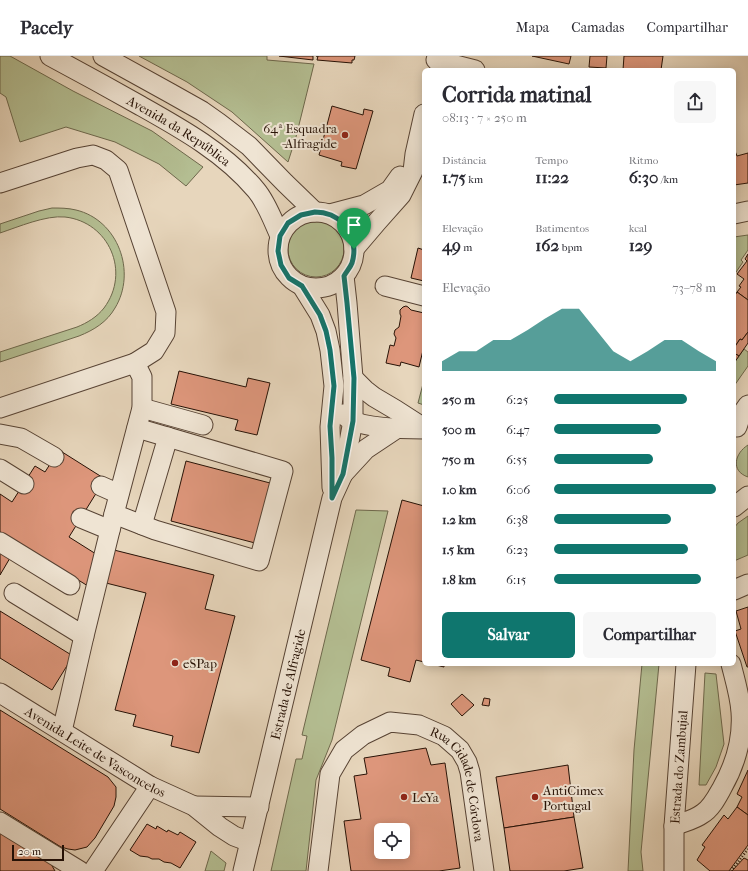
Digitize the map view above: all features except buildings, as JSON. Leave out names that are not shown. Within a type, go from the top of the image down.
[{"type":"street","name":"Avenida da República","points":[[50,56],[158,115],[204,143],[235,168],[257,191],[264,202],[280,236]]},
{"type":"street","name":"Avenida da República","points":[[103,56],[202,111],[219,123],[249,146],[285,183],[323,213]]},
{"type":"street","points":[[436,62],[465,68]]},
{"type":"street","points":[[354,249],[401,195],[413,172],[415,154],[422,123]]},
{"type":"street","points":[[323,213],[343,222],[351,234],[354,249],[352,264],[344,276],[331,285],[317,288],[302,286],[289,278],[281,265],[278,251],[280,236],[288,223],[301,215],[323,213],[364,205],[390,190],[415,154]]},
{"type":"street","points":[[0,183],[77,158],[93,155],[106,160],[118,170],[166,312],[165,333],[154,351],[135,363],[0,408]]},
{"type":"street","points":[[736,214],[748,211]]},
{"type":"street","name":"Estrada de Alfragide","points":[[243,871],[332,498],[343,474],[353,421],[354,378],[344,276]]},
{"type":"street","name":"Estrada de Alfragide","points":[[302,286],[320,315],[326,331],[330,350],[334,386],[330,426],[332,498]]},
{"type":"street","points":[[384,286],[422,296]]},
{"type":"street","points":[[62,731],[112,522],[142,408],[142,377],[135,363]]},
{"type":"street","points":[[354,378],[364,390],[422,428]]},
{"type":"street","points":[[334,386],[344,415],[353,421],[396,429],[422,429]]},
{"type":"street","points":[[740,427],[741,415],[748,405]]},
{"type":"street","points":[[142,408],[203,426]]},
{"type":"street","points":[[81,518],[142,525],[259,561],[283,471],[137,428]]},
{"type":"street","points":[[343,474],[366,449],[396,429]]},
{"type":"street","points":[[0,434],[21,438],[54,458]]},
{"type":"street","points":[[142,525],[168,437]]},
{"type":"street","points":[[0,470],[24,484]]},
{"type":"street","points":[[101,486],[119,494]]},
{"type":"street","points":[[736,492],[748,495]]},
{"type":"street","points":[[736,505],[748,495]]},
{"type":"street","points":[[0,542],[70,585]]},
{"type":"street","points":[[736,589],[748,584]]},
{"type":"street","points":[[14,593],[84,636]]},
{"type":"street","name":"Estrada do Zambujal","points":[[674,871],[674,826],[686,666]]},
{"type":"street","points":[[674,826],[702,814],[708,809],[730,774],[736,757],[740,736],[741,712],[731,666]]},
{"type":"street","name":"Avenida Leite de Vasconcelos","points":[[0,693],[150,786],[194,806],[220,827],[234,836],[250,842]]},
{"type":"street","name":"Rua Cidade de Córdova","points":[[318,871],[330,774],[344,750],[363,735],[390,722],[419,725],[444,736],[460,750],[467,762],[470,772],[484,871]]},
{"type":"street","points":[[93,871],[150,786]]},
{"type":"street","name":"Avenida Leite de Vasconcelos","points":[[194,806],[258,807]]},
{"type":"street","points":[[0,822],[80,871]]},
{"type":"path","points":[[731,871],[747,854],[748,849]]},
{"type":"green space","points":[[0,56],[10,56],[73,91],[152,131],[203,167],[186,186],[159,164],[115,142],[66,127],[20,142],[6,97],[0,93]]},
{"type":"green space","points":[[139,56],[267,56],[267,60],[314,64],[296,137],[288,162],[232,112],[187,82]]},
{"type":"green space","points":[[52,208],[73,209],[91,216],[103,224],[113,236],[120,249],[123,264],[124,279],[121,294],[112,313],[100,325],[90,331],[0,362],[0,352],[88,322],[104,308],[112,294],[115,279],[115,265],[111,251],[104,238],[93,228],[80,221],[65,217],[57,217],[32,222],[0,233],[0,224]]},
{"type":"green space","points":[[310,221],[322,221],[336,229],[344,243],[342,260],[336,269],[322,277],[310,277],[300,272],[293,265],[288,255],[288,243],[293,233],[300,226]]},
{"type":"green space","points":[[748,235],[748,250],[741,260],[743,262],[736,272],[736,237]]},
{"type":"green space","points":[[744,349],[748,352],[748,366],[736,383],[736,360]]},
{"type":"green space","points":[[422,388],[422,404],[418,403]]},
{"type":"green space","points":[[748,445],[748,477],[739,471],[736,462],[740,453]]},
{"type":"green space","points":[[356,510],[388,511],[332,740],[316,780],[306,871],[271,871],[296,759],[302,759],[307,736],[302,735]]},
{"type":"green space","points":[[748,516],[748,555],[736,560],[736,526]]},
{"type":"green space","points":[[642,666],[659,666],[641,852],[643,871],[628,871],[634,750]]},
{"type":"green space","points":[[705,673],[716,674],[724,744],[716,767],[706,785],[699,785]]},
{"type":"green space","points":[[211,851],[226,863],[224,871],[205,871]]},
{"type":"place","name":"64ª Esquadra -Alfragide","points":[[345,135]]},
{"type":"place","name":"eSPap","points":[[175,663]]},
{"type":"place","name":"LeYa","points":[[404,797]]},
{"type":"place","name":"AntiCimex Portugal","points":[[535,797]]},
{"type":"route","points":[[315,212],[330,214],[343,222],[351,234],[354,249],[352,264],[344,276],[354,378],[353,421],[343,474],[332,498],[330,426],[334,386],[330,350],[326,331],[320,315],[302,286],[289,278],[281,265],[278,251],[280,236],[288,223],[301,215],[315,212]]}]
